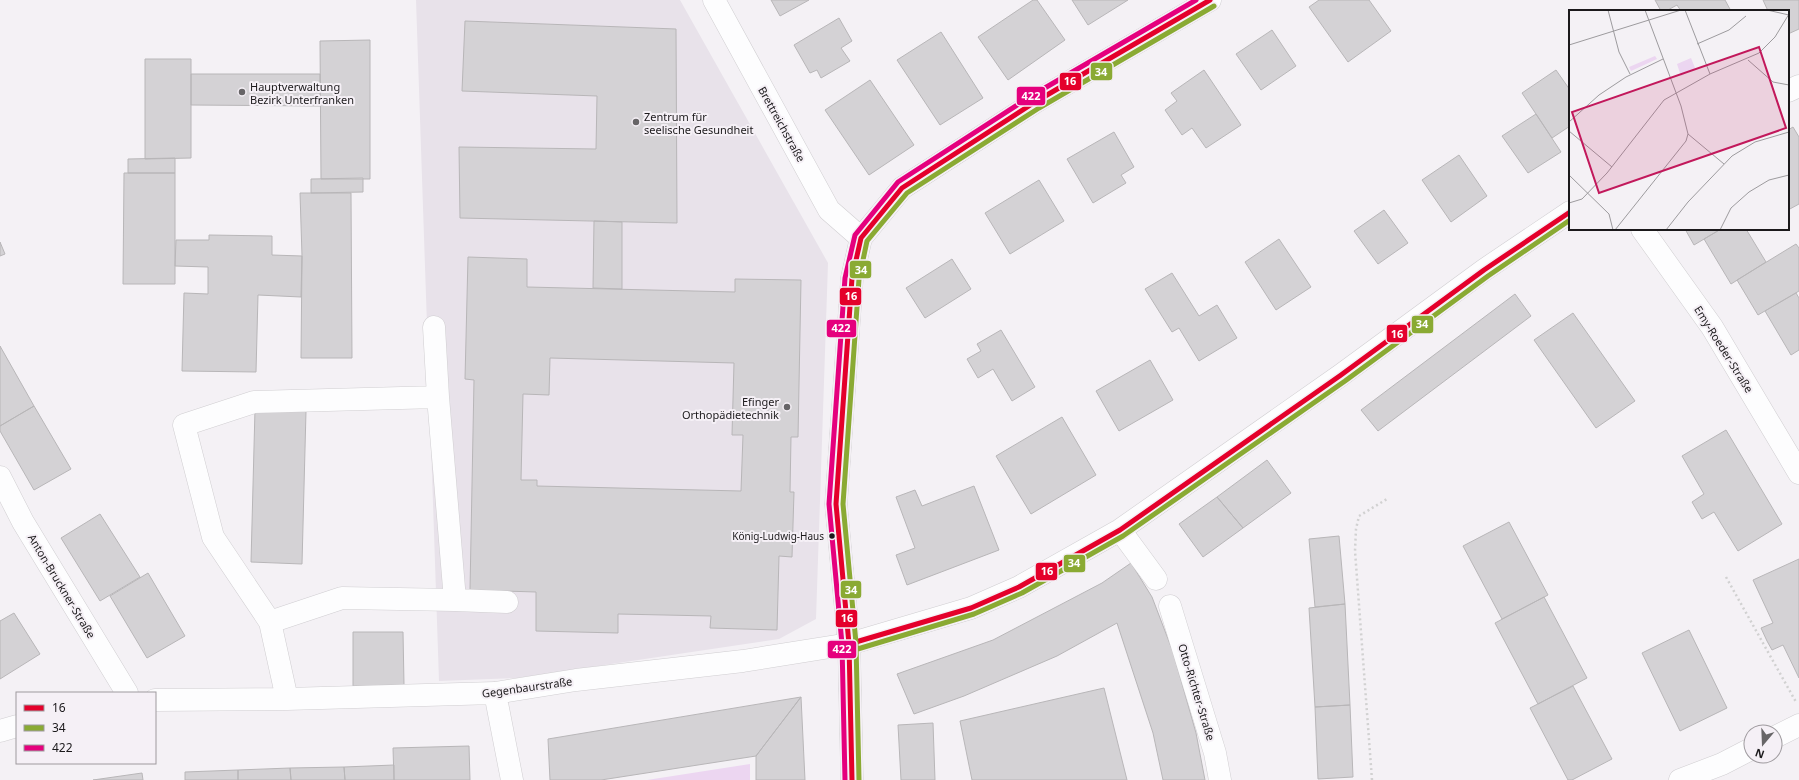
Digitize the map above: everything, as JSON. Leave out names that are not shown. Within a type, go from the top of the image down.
[{"type":"street","name":"Brettreichstraße","points":[[714,0],[829,210],[861,238]]},
{"type":"street","points":[[852,780],[849,644],[836,504],[852,278],[861,238],[902,188],[1035,102],[1210,0]]},
{"type":"street","points":[[1789,91],[1799,86]]},
{"type":"street","name":"Gegenbaurstraße","points":[[156,700],[287,699],[495,693],[576,680],[743,661],[849,644],[971,608],[1019,587],[1120,530],[1335,379],[1484,270],[1569,213]]},
{"type":"street","name":"Emy-Roeder-Straße","points":[[1643,230],[1712,327],[1799,473]]},
{"type":"street","points":[[434,327],[438,396],[455,600]]},
{"type":"street","points":[[287,699],[270,622],[213,537],[184,425],[254,402],[438,396]]},
{"type":"street","name":"Anton-Bruckner-Straße","points":[[0,477],[23,522],[126,692]]},
{"type":"street","points":[[1120,530],[1156,579]]},
{"type":"street","points":[[270,622],[342,598],[507,602]]},
{"type":"street","name":"Otto-Richter-Straße","points":[[1170,606],[1216,753],[1220,780]]},
{"type":"street","points":[[495,693],[512,780]]},
{"type":"street","points":[[1783,733],[1799,725]]},
{"type":"street","points":[[0,731],[16,726]]},
{"type":"street","points":[[1680,780],[1722,764],[1743,753]]},
{"type":"path","points":[[1372,780],[1356,567],[1356,529],[1359,516],[1387,499]]},
{"type":"path","points":[[1726,577],[1799,707]]},
{"type":"shaded area","name":"König-Ludwig-Haus","points":[[416,0],[680,0],[828,263],[816,619],[779,639],[517,678],[439,681]]},
{"type":"shaded area","points":[[750,764],[750,780],[647,780]]},
{"type":"building","points":[[771,0],[809,0],[780,16]]},
{"type":"building","points":[[1033,0],[1037,0],[1065,40],[1008,80],[978,37]]},
{"type":"building","points":[[1072,0],[1128,0],[1088,25]]},
{"type":"building","points":[[1319,0],[1369,0],[1391,31],[1348,62],[1309,7]]},
{"type":"building","points":[[1655,0],[1725,0],[1730,10],[1680,10],[1677,5],[1668,10],[1660,10]]},
{"type":"building","points":[[1763,0],[1799,0],[1799,29],[1789,34],[1789,10],[1768,10]]},
{"type":"building","points":[[839,18],[852,41],[841,48],[850,61],[821,78],[817,70],[810,73],[794,45]]},
{"type":"building","name":"Zentrum für seelische Gesundheit","points":[[465,21],[676,29],[677,223],[460,218],[459,147],[596,149],[597,96],[462,91]]},
{"type":"building","points":[[1272,30],[1296,66],[1261,90],[1236,54]]},
{"type":"building","points":[[941,32],[983,98],[940,125],[897,60]]},
{"type":"building","points":[[370,40],[370,179],[321,179],[320,41]]},
{"type":"building","points":[[145,59],[191,59],[191,158],[145,159]]},
{"type":"building","points":[[1204,70],[1241,125],[1206,148],[1192,128],[1182,135],[1165,110],[1177,101],[1171,93]]},
{"type":"building","points":[[1556,70],[1569,89],[1569,127],[1552,138],[1522,93]]},
{"type":"building","points":[[191,74],[320,74],[320,106],[191,105]]},
{"type":"building","points":[[870,80],[914,145],[869,175],[825,110]]},
{"type":"building","points":[[1536,114],[1561,152],[1528,173],[1502,136]]},
{"type":"building","points":[[1793,127],[1799,137],[1799,204],[1789,209],[1789,129]]},
{"type":"building","points":[[1114,132],[1134,167],[1121,175],[1126,183],[1093,203],[1067,159]]},
{"type":"building","points":[[1459,155],[1487,196],[1451,222],[1422,180]]},
{"type":"building","points":[[175,158],[175,173],[128,173],[128,159]]},
{"type":"building","points":[[124,173],[175,173],[175,284],[123,284]]},
{"type":"building","points":[[363,178],[363,192],[311,193],[311,179]]},
{"type":"building","points":[[1039,180],[1064,221],[1010,254],[985,213]]},
{"type":"building","points":[[300,193],[351,193],[352,358],[301,358],[302,256]]},
{"type":"building","points":[[1384,210],[1408,243],[1378,264],[1354,231]]},
{"type":"building","points":[[594,221],[622,222],[622,289],[593,288]]},
{"type":"building","points":[[1686,230],[1719,230],[1694,245]]},
{"type":"building","points":[[1719,230],[1747,230],[1766,262],[1731,284],[1704,239]]},
{"type":"building","points":[[209,235],[272,236],[272,255],[302,256],[301,297],[258,295],[256,372],[182,371],[184,293],[208,294],[208,267],[175,266],[176,240],[209,240]]},
{"type":"building","points":[[1279,239],[1311,287],[1276,310],[1245,262]]},
{"type":"building","points":[[0,242],[5,254],[0,256]]},
{"type":"building","points":[[1796,244],[1799,248],[1799,291],[1758,315],[1737,280]]},
{"type":"building","points":[[468,257],[527,259],[527,287],[735,292],[735,279],[801,280],[798,437],[791,437],[790,492],[794,492],[792,557],[779,556],[777,630],[710,628],[711,616],[618,614],[618,633],[536,631],[536,592],[470,590],[474,380],[465,379]],"holes":[[[550,358],[734,363],[732,435],[743,435],[741,491],[537,486],[537,480],[521,480],[523,394],[549,395]]]},
{"type":"building","points":[[952,259],[971,289],[925,318],[906,288]]},
{"type":"building","points":[[1172,273],[1199,316],[1217,305],[1237,338],[1199,361],[1179,328],[1172,332],[1145,289]]},
{"type":"building","points":[[1796,293],[1799,298],[1799,350],[1791,355],[1765,311]]},
{"type":"building","points":[[1515,294],[1531,316],[1378,431],[1361,410]]},
{"type":"building","points":[[1573,313],[1635,401],[1596,428],[1534,340]]},
{"type":"building","points":[[1001,330],[1035,387],[1012,401],[993,369],[978,378],[967,359],[981,351],[977,344]]},
{"type":"building","points":[[0,346],[34,406],[0,426]]},
{"type":"building","points":[[1150,360],[1173,400],[1119,431],[1096,391]]},
{"type":"building","points":[[34,406],[71,469],[34,490],[0,431],[0,426]]},
{"type":"building","points":[[255,409],[306,411],[302,564],[251,562]]},
{"type":"building","points":[[1062,417],[1096,475],[1031,514],[996,456]]},
{"type":"building","points":[[1726,430],[1782,524],[1738,551],[1714,512],[1702,519],[1692,502],[1704,494],[1682,456]]},
{"type":"building","points":[[1267,460],[1291,493],[1243,528],[1217,497]]},
{"type":"building","points":[[974,486],[999,550],[907,585],[896,555],[915,548],[896,497],[915,490],[922,506]]},
{"type":"building","points":[[1217,497],[1243,528],[1203,557],[1179,524]]},
{"type":"building","points":[[100,514],[140,577],[100,601],[61,538]]},
{"type":"building","points":[[1509,522],[1548,595],[1502,619],[1463,546]]},
{"type":"building","points":[[1339,536],[1345,604],[1315,607],[1309,539]]},
{"type":"building","points":[[1799,559],[1799,678],[1783,645],[1772,650],[1767,641],[1761,628],[1773,623],[1753,580]]},
{"type":"building","points":[[1131,563],[1152,597],[1173,652],[1196,733],[1205,780],[1163,780],[1153,733],[1117,623],[1057,656],[964,696],[914,714],[897,674],[993,640],[1102,583]]},
{"type":"building","points":[[148,573],[185,636],[147,658],[110,596]]},
{"type":"building","points":[[1544,597],[1587,678],[1538,704],[1495,623]]},
{"type":"building","points":[[1345,604],[1350,705],[1315,707],[1309,608]]},
{"type":"building","points":[[14,613],[40,654],[0,679],[0,621]]},
{"type":"building","points":[[1689,630],[1727,708],[1680,731],[1642,653]]},
{"type":"building","points":[[353,632],[403,632],[404,685],[353,686]]},
{"type":"building","points":[[1573,686],[1612,759],[1572,780],[1568,780],[1530,708]]},
{"type":"building","points":[[1104,688],[1127,780],[972,780],[960,721]]},
{"type":"building","points":[[801,697],[756,756],[601,780],[550,780],[548,739]]},
{"type":"building","points":[[801,697],[805,780],[756,780],[756,756]]},
{"type":"building","points":[[1350,705],[1353,777],[1318,779],[1315,707]]},
{"type":"building","points":[[933,723],[935,780],[901,780],[898,725]]},
{"type":"building","points":[[469,746],[470,780],[394,780],[393,748]]},
{"type":"building","points":[[394,765],[394,780],[345,780],[344,767]]},
{"type":"building","points":[[344,767],[345,780],[291,780],[290,768]]},
{"type":"building","points":[[290,768],[291,780],[238,780],[238,770]]},
{"type":"building","points":[[238,770],[238,780],[185,780],[185,772]]},
{"type":"building","points":[[142,773],[143,780],[93,780]]},
{"type":"transit line","name":"422","points":[[845,780],[842,644],[829,504],[845,278],[855,235],[898,182],[1031,96],[1196,0]]},
{"type":"transit line","name":"16","points":[[852,780],[849,644],[836,504],[852,278],[861,238],[902,188],[1035,102],[1210,0]]},
{"type":"transit line","name":"34","points":[[859,780],[856,643],[843,504],[859,279],[867,241],[907,193],[1039,108],[1214,6]]},
{"type":"transit line","name":"16","points":[[849,644],[971,608],[1019,587],[1120,530],[1341,375],[1484,270],[1569,213]]},
{"type":"transit line","name":"34","points":[[851,651],[974,614],[1022,593],[1123,536],[1345,381],[1488,276],[1569,221]]},
{"type":"place","name":"Hauptverwaltung Bezirk Unterfranken","points":[[242,92]]},
{"type":"place","name":"Zentrum für seelische Gesundheit","points":[[636,122]]},
{"type":"place","name":"Efinger Orthopädietechnik","points":[[787,407]]},
{"type":"place","name":"König-Ludwig-Haus","points":[[832,536]]}]
